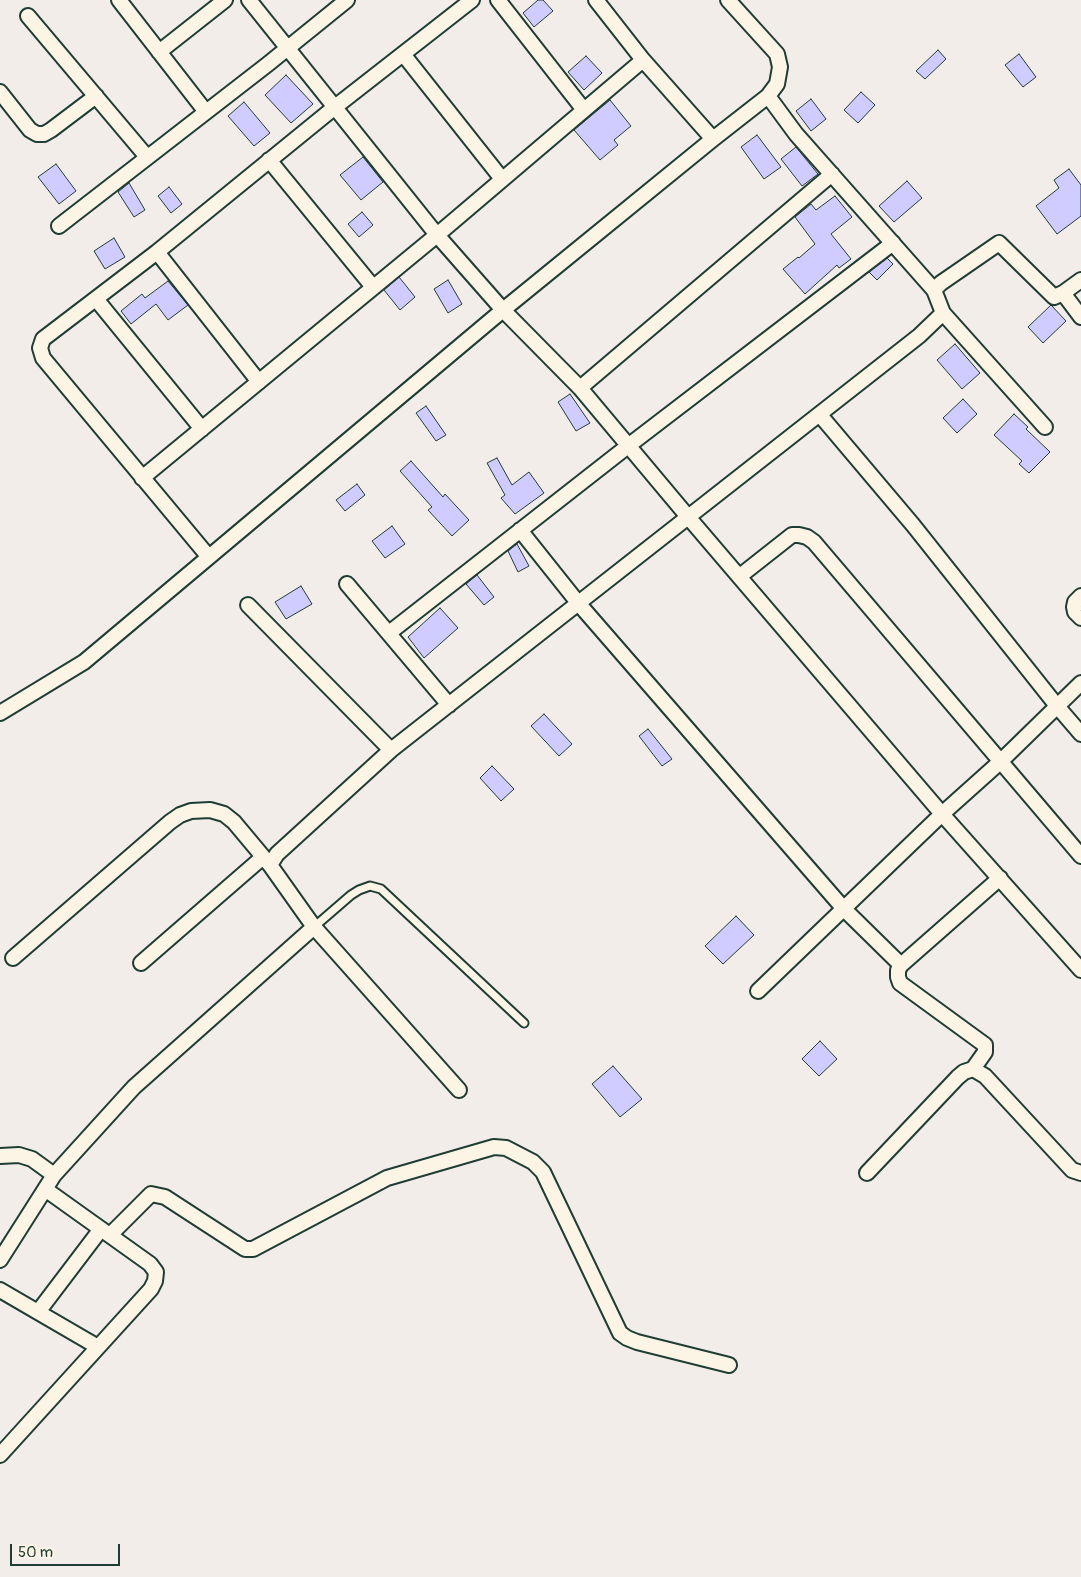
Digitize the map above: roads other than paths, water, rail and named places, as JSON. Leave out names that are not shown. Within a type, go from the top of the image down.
[{"type":"street","points":[[119,0],[206,112]]},
{"type":"street","points":[[159,52],[225,0]]},
{"type":"street","points":[[248,0],[437,235],[503,310],[580,388],[942,814],[1081,970]]},
{"type":"street","points":[[59,226],[347,0]]},
{"type":"street","points":[[208,556],[43,358],[40,348],[43,339],[157,252],[335,107],[472,0]]},
{"type":"street","points":[[498,0],[584,110]]},
{"type":"street","points":[[596,0],[643,60],[713,139]]},
{"type":"street","points":[[0,713],[84,662],[503,310],[768,96],[777,84],[780,67],[777,54],[728,0]]},
{"type":"street","points":[[28,16],[148,157]]},
{"type":"street","points":[[403,54],[502,179]]},
{"type":"street","points":[[142,478],[437,235],[643,60]]},
{"type":"street","points":[[0,92],[30,130],[37,134],[44,134],[52,130],[96,96]]},
{"type":"street","points":[[768,96],[796,134],[934,290],[943,313],[1045,427]]},
{"type":"street","points":[[270,160],[373,287]]},
{"type":"street","points":[[580,388],[832,174]]},
{"type":"street","points":[[389,634],[628,446],[893,243]]},
{"type":"street","points":[[934,290],[941,283],[999,244],[1054,297],[1081,280]]},
{"type":"street","points":[[157,252],[259,382]]},
{"type":"street","points":[[1063,293],[1081,317]]},
{"type":"street","points":[[96,299],[202,429]]},
{"type":"street","points":[[141,963],[277,854],[391,750],[820,415],[919,336],[943,313]]},
{"type":"street","points":[[820,415],[913,525],[1081,734]]},
{"type":"street","points":[[520,530],[579,604],[844,909],[900,965]]},
{"type":"street","points":[[740,576],[792,535],[807,537],[814,542],[1081,856]]},
{"type":"street","points":[[347,584],[449,705]]},
{"type":"street","points":[[1081,596],[1074,607],[1075,612],[1081,618]]},
{"type":"street","points":[[248,605],[391,750]]},
{"type":"street","points":[[758,991],[1081,683]]},
{"type":"street","points":[[13,958],[180,815],[191,811],[210,810],[224,814],[234,822],[266,861],[314,927],[459,1090]]},
{"type":"street","points":[[866,1173],[958,1077],[972,1069],[985,1052],[985,1045],[900,983],[898,970],[900,965],[1000,878]]},
{"type":"street","points":[[0,1260],[54,1176],[134,1087],[314,927]]},
{"type":"street","points":[[972,1069],[985,1076],[1072,1170],[1081,1173]]},
{"type":"street","points":[[38,1312],[105,1232],[151,1194],[165,1197],[245,1249],[254,1250],[387,1178],[494,1147],[506,1148],[533,1162],[543,1172],[620,1333],[637,1342],[729,1365]]},
{"type":"street","points":[[0,1156],[19,1155],[32,1159],[54,1176]]},
{"type":"street","points":[[2,1450],[151,1289],[155,1281],[156,1272],[150,1264],[45,1189]]},
{"type":"street","points":[[0,1290],[98,1347]]},
{"type":"lane","points":[[314,927],[359,890],[370,886],[382,889],[524,1023]]}]
